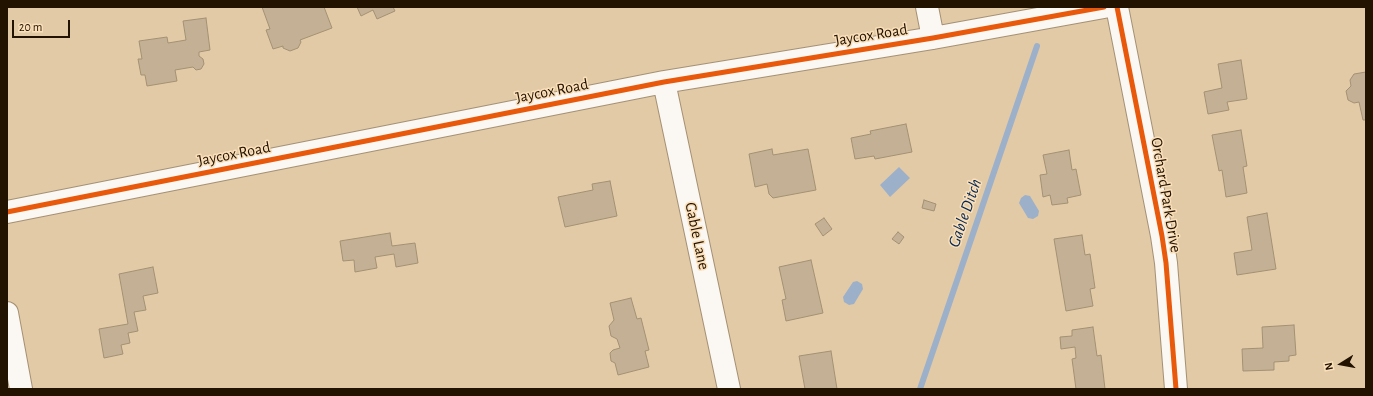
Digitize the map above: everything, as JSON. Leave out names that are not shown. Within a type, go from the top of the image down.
[{"type":"street","points":[[927,7],[933,38]]},
{"type":"street","name":"Jaycox Road","points":[[7,212],[664,82],[933,38],[1104,7]]},
{"type":"street","name":"Orchard Park Drive","points":[[1117,7],[1162,236],[1166,263],[1176,389]]},
{"type":"street","name":"Gable Lane","points":[[664,82],[729,389]]},
{"type":"street","points":[[7,313],[22,389]]},
{"type":"water","points":[[899,167],[910,178],[890,197],[880,185]]},
{"type":"water","points":[[1025,195],[1030,196],[1039,211],[1038,216],[1033,219],[1028,218],[1019,203],[1021,198]]},
{"type":"water","points":[[857,281],[862,284],[863,289],[854,304],[849,305],[844,302],[843,297],[853,282]]},
{"type":"building","points":[[262,7],[324,7],[332,28],[300,40],[301,42],[298,48],[290,51],[283,48],[283,46],[273,49],[266,30],[270,29]]},
{"type":"building","points":[[357,7],[393,7],[395,11],[377,19],[373,10],[361,16]]},
{"type":"building","points":[[206,18],[210,50],[199,52],[199,56],[203,59],[204,64],[201,69],[196,70],[193,67],[175,70],[177,81],[147,86],[145,75],[141,75],[138,59],[142,59],[139,41],[167,37],[168,43],[186,40],[183,21]]},
{"type":"building","points":[[1241,60],[1247,99],[1227,102],[1229,110],[1208,114],[1204,92],[1222,88],[1218,64]]},
{"type":"building","points":[[1366,72],[1366,120],[1363,120],[1359,102],[1354,103],[1348,100],[1346,91],[1351,86],[1350,80],[1354,74]]},
{"type":"building","points":[[906,124],[912,152],[875,159],[874,156],[855,159],[851,138],[871,134],[870,131]]},
{"type":"building","points":[[1241,130],[1247,166],[1243,167],[1247,193],[1226,197],[1222,170],[1219,171],[1212,135]]},
{"type":"building","points":[[772,149],[773,155],[808,149],[816,190],[773,198],[769,194],[767,184],[755,187],[749,154]]},
{"type":"building","points":[[1069,150],[1072,170],[1076,169],[1081,195],[1067,198],[1068,203],[1052,205],[1050,195],[1043,197],[1040,175],[1047,174],[1043,155]]},
{"type":"building","points":[[610,181],[617,216],[565,227],[558,197],[593,190],[592,184]]},
{"type":"building","points":[[924,200],[936,204],[934,211],[922,208]]},
{"type":"building","points":[[1267,213],[1276,269],[1237,275],[1234,253],[1252,250],[1247,217]]},
{"type":"building","points":[[824,218],[832,229],[823,236],[815,224]]},
{"type":"building","points":[[898,232],[904,237],[899,244],[892,239]]},
{"type":"building","points":[[390,233],[392,246],[415,243],[418,263],[396,267],[394,254],[375,257],[377,268],[355,272],[354,260],[343,261],[340,241]]},
{"type":"building","points":[[1082,235],[1085,255],[1090,254],[1095,288],[1090,289],[1093,306],[1066,311],[1054,239]]},
{"type":"building","points":[[811,260],[823,313],[786,321],[782,300],[786,299],[779,267]]},
{"type":"building","points":[[153,267],[158,293],[143,296],[146,310],[134,312],[138,331],[128,333],[130,343],[121,345],[123,354],[104,358],[99,329],[128,324],[119,274]]},
{"type":"building","points":[[631,298],[637,319],[641,318],[649,350],[645,351],[649,367],[618,375],[615,363],[611,361],[610,353],[613,350],[620,348],[617,339],[611,336],[609,326],[614,320],[610,303]]},
{"type":"building","points":[[1294,325],[1296,355],[1289,356],[1289,361],[1274,362],[1274,370],[1243,371],[1242,349],[1263,348],[1262,327]]},
{"type":"building","points":[[1093,327],[1097,356],[1101,355],[1105,389],[1076,389],[1072,359],[1076,358],[1075,347],[1061,349],[1060,337],[1072,336],[1072,330]]},
{"type":"building","points":[[831,351],[837,389],[805,389],[799,356]]},
{"type":"waterway","name":"Gable Ditch","points":[[920,389],[1037,46]]},
{"type":"cycle path","points":[[7,212],[664,82],[933,38],[1104,7]]},
{"type":"cycle path","points":[[1117,7],[1162,236],[1166,263],[1176,389]]}]
